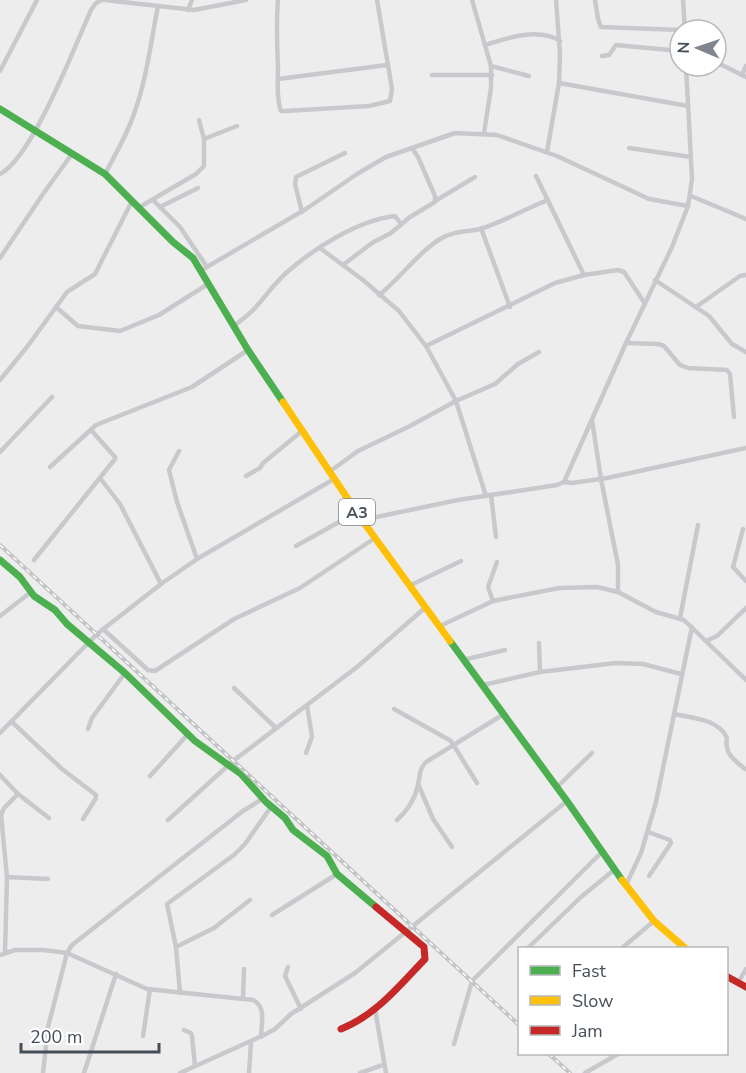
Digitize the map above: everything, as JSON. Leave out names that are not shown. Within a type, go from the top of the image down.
[{"type":"main road","name":"A3","points":[[0,109],[105,174],[204,269],[208,284],[248,350],[362,520],[557,787],[614,870],[654,921],[684,947]]},
{"type":"main road","points":[[0,561],[20,577],[31,592],[56,610],[67,624],[90,641],[125,673],[188,734],[241,774],[262,798],[285,818],[293,830],[327,856],[337,874],[424,947],[425,959],[375,1009],[356,1025],[341,1029]]},
{"type":"main road","points":[[728,977],[746,987]]},
{"type":"street","points":[[0,71],[37,0]]},
{"type":"street","points":[[0,174],[14,162],[35,131],[91,10],[101,0],[188,10],[218,7],[246,0]]},
{"type":"street","points":[[188,10],[192,0]]},
{"type":"street","points":[[278,0],[275,31],[280,108],[283,111],[369,106],[388,102],[391,99],[392,89],[377,0]]},
{"type":"street","points":[[472,0],[492,75],[484,133]]},
{"type":"street","points":[[547,152],[559,83],[560,41],[556,0]]},
{"type":"street","points":[[595,0],[601,27],[668,29]]},
{"type":"street","points":[[683,0],[683,18]]},
{"type":"street","points":[[105,174],[135,111],[158,6]]},
{"type":"street","points":[[485,45],[529,35],[549,35],[560,41]]},
{"type":"street","points":[[602,56],[609,55],[616,45],[668,50]]},
{"type":"street","points":[[278,79],[387,65]]},
{"type":"street","points":[[491,66],[529,76]]},
{"type":"street","points":[[728,68],[744,76],[746,66]]},
{"type":"street","points":[[432,75],[492,75]]},
{"type":"street","points":[[564,482],[688,206],[691,196],[691,157],[687,78]]},
{"type":"street","points":[[559,83],[688,106]]},
{"type":"street","points":[[138,208],[196,174],[204,166],[204,140],[199,120]]},
{"type":"street","points":[[204,140],[237,126]]},
{"type":"street","points":[[153,200],[180,227],[204,269],[302,212],[386,157],[452,133],[484,133],[497,135],[547,152],[649,199],[688,206]]},
{"type":"street","points":[[412,148],[418,157],[435,201]]},
{"type":"street","points":[[628,148],[691,157]]},
{"type":"street","points":[[302,212],[295,184],[296,177],[345,153]]},
{"type":"street","points":[[0,258],[72,154]]},
{"type":"street","points":[[343,265],[435,201],[475,177]]},
{"type":"street","points":[[536,177],[584,275]]},
{"type":"street","points":[[160,207],[198,188]]},
{"type":"street","points":[[691,196],[746,219]]},
{"type":"street","points":[[379,295],[394,284],[422,253],[442,238],[454,233],[482,228],[548,200]]},
{"type":"street","points":[[0,380],[67,292],[95,274],[132,201]]},
{"type":"street","points":[[234,326],[250,313],[286,274],[340,235],[395,216],[401,224]]},
{"type":"street","points":[[482,228],[510,307]]},
{"type":"street","points":[[320,248],[403,314],[426,346],[456,401],[488,495],[496,537]]},
{"type":"street","points":[[426,346],[510,307],[555,283],[584,275],[618,270],[624,272],[644,302]]},
{"type":"street","points":[[696,307],[740,276],[746,275]]},
{"type":"street","points":[[655,280],[709,316],[732,344],[746,352]]},
{"type":"street","points":[[56,307],[78,326],[120,331],[159,315],[208,284]]},
{"type":"street","points":[[626,343],[664,346],[680,365],[688,369],[727,370],[730,374],[734,417]]},
{"type":"street","points":[[50,467],[100,423],[192,387],[248,350]]},
{"type":"street","points":[[329,472],[358,451],[456,401],[495,384],[518,364],[539,352]]},
{"type":"street","points":[[0,453],[52,397]]},
{"type":"street","points":[[592,418],[618,565],[618,592]]},
{"type":"street","points":[[34,560],[116,457],[91,430]]},
{"type":"street","points":[[246,476],[260,468],[302,431]]},
{"type":"street","points":[[362,520],[488,495],[672,466],[746,448]]},
{"type":"street","points":[[179,451],[169,470],[177,502],[197,559]]},
{"type":"street","points":[[100,478],[120,504],[161,584]]},
{"type":"street","points":[[0,733],[90,641],[161,584],[197,559],[334,480]]},
{"type":"street","points":[[296,546],[357,512]]},
{"type":"street","points":[[680,618],[698,525]]},
{"type":"street","points":[[743,529],[733,567],[746,581]]},
{"type":"street","points":[[103,629],[148,670],[155,671],[234,619],[300,588],[375,538]]},
{"type":"street","points":[[411,585],[461,561]]},
{"type":"street","points":[[493,601],[488,587],[497,562]]},
{"type":"street","points":[[440,626],[493,601],[527,593],[580,586],[597,587],[618,592],[656,612],[680,618],[746,681]]},
{"type":"street","points":[[0,616],[31,592]]},
{"type":"street","points":[[168,820],[229,765],[357,667],[426,607]]},
{"type":"street","points":[[706,641],[717,636],[746,608]]},
{"type":"street","points":[[626,885],[633,874],[648,832],[664,770],[692,627]]},
{"type":"street","points":[[539,643],[540,672]]},
{"type":"street","points":[[463,660],[505,650]]},
{"type":"street","points":[[482,686],[540,672],[631,662],[681,674]]},
{"type":"street","points":[[88,729],[92,718],[125,673]]},
{"type":"street","points":[[234,688],[276,728]]},
{"type":"street","points":[[306,753],[312,737],[307,705]]},
{"type":"street","points":[[394,709],[454,744],[477,783]]},
{"type":"street","points":[[397,819],[406,811],[414,797],[421,769],[426,762],[504,714]]},
{"type":"street","points":[[674,714],[718,726],[727,738],[728,753],[745,769]]},
{"type":"street","points":[[12,722],[62,769],[96,795],[83,819]]},
{"type":"street","points":[[150,776],[188,734]]},
{"type":"street","points":[[557,787],[592,753]]},
{"type":"street","points":[[0,775],[18,794],[49,818]]},
{"type":"street","points":[[418,783],[433,819],[452,847]]},
{"type":"street","points":[[18,794],[2,811],[2,849],[7,877],[3,953],[44,950],[67,953],[150,989],[257,1001],[262,1014],[261,1037]]},
{"type":"street","points":[[43,1073],[48,1027],[67,953],[75,942],[262,798]]},
{"type":"street","points":[[180,1073],[275,1029],[291,1014],[355,973],[567,801]]},
{"type":"street","points":[[180,993],[176,947],[167,904],[234,855],[252,835],[271,807]]},
{"type":"street","points":[[648,832],[670,840],[671,843],[649,876]]},
{"type":"street","points":[[454,1044],[472,981],[602,852]]},
{"type":"street","points":[[529,947],[581,897],[614,870]]},
{"type":"street","points":[[272,915],[337,874]]},
{"type":"street","points":[[7,877],[48,879]]},
{"type":"street","points":[[176,947],[214,928],[250,900]]},
{"type":"street","points":[[623,947],[654,921]]},
{"type":"street","points":[[288,968],[285,976],[301,1009]]},
{"type":"street","points":[[243,998],[244,969]]},
{"type":"street","points":[[738,983],[746,969]]},
{"type":"street","points":[[84,1073],[116,974]]},
{"type":"street","points":[[143,1036],[150,989]]},
{"type":"street","points":[[375,1009],[386,1073]]},
{"type":"street","points":[[184,1030],[192,1036],[195,1066]]},
{"type":"street","points":[[249,1073],[251,1042]]},
{"type":"street","points":[[585,1073],[615,1055]]},
{"type":"street","points":[[360,1073],[383,1065]]},
{"type":"railway","points":[[0,545],[518,1024]]},
{"type":"railway","points":[[550,1055],[570,1073]]},
{"type":"traffic: fast","points":[[0,109],[105,174],[173,242],[193,258],[248,350],[283,402]]},
{"type":"traffic: fast","points":[[0,560],[20,577],[34,596],[55,610],[67,624],[125,673],[195,741],[241,774],[266,802],[285,818],[293,830],[327,856],[337,874],[376,907]]},
{"type":"traffic: fast","points":[[450,641],[622,880]]},
{"type":"traffic: slow","points":[[283,402],[362,520],[450,641]]},
{"type":"traffic: slow","points":[[622,880],[654,921],[684,947]]},
{"type":"traffic: jam","points":[[341,1029],[376,1008],[425,959],[424,947],[376,907]]},
{"type":"traffic: jam","points":[[728,977],[746,987]]}]
